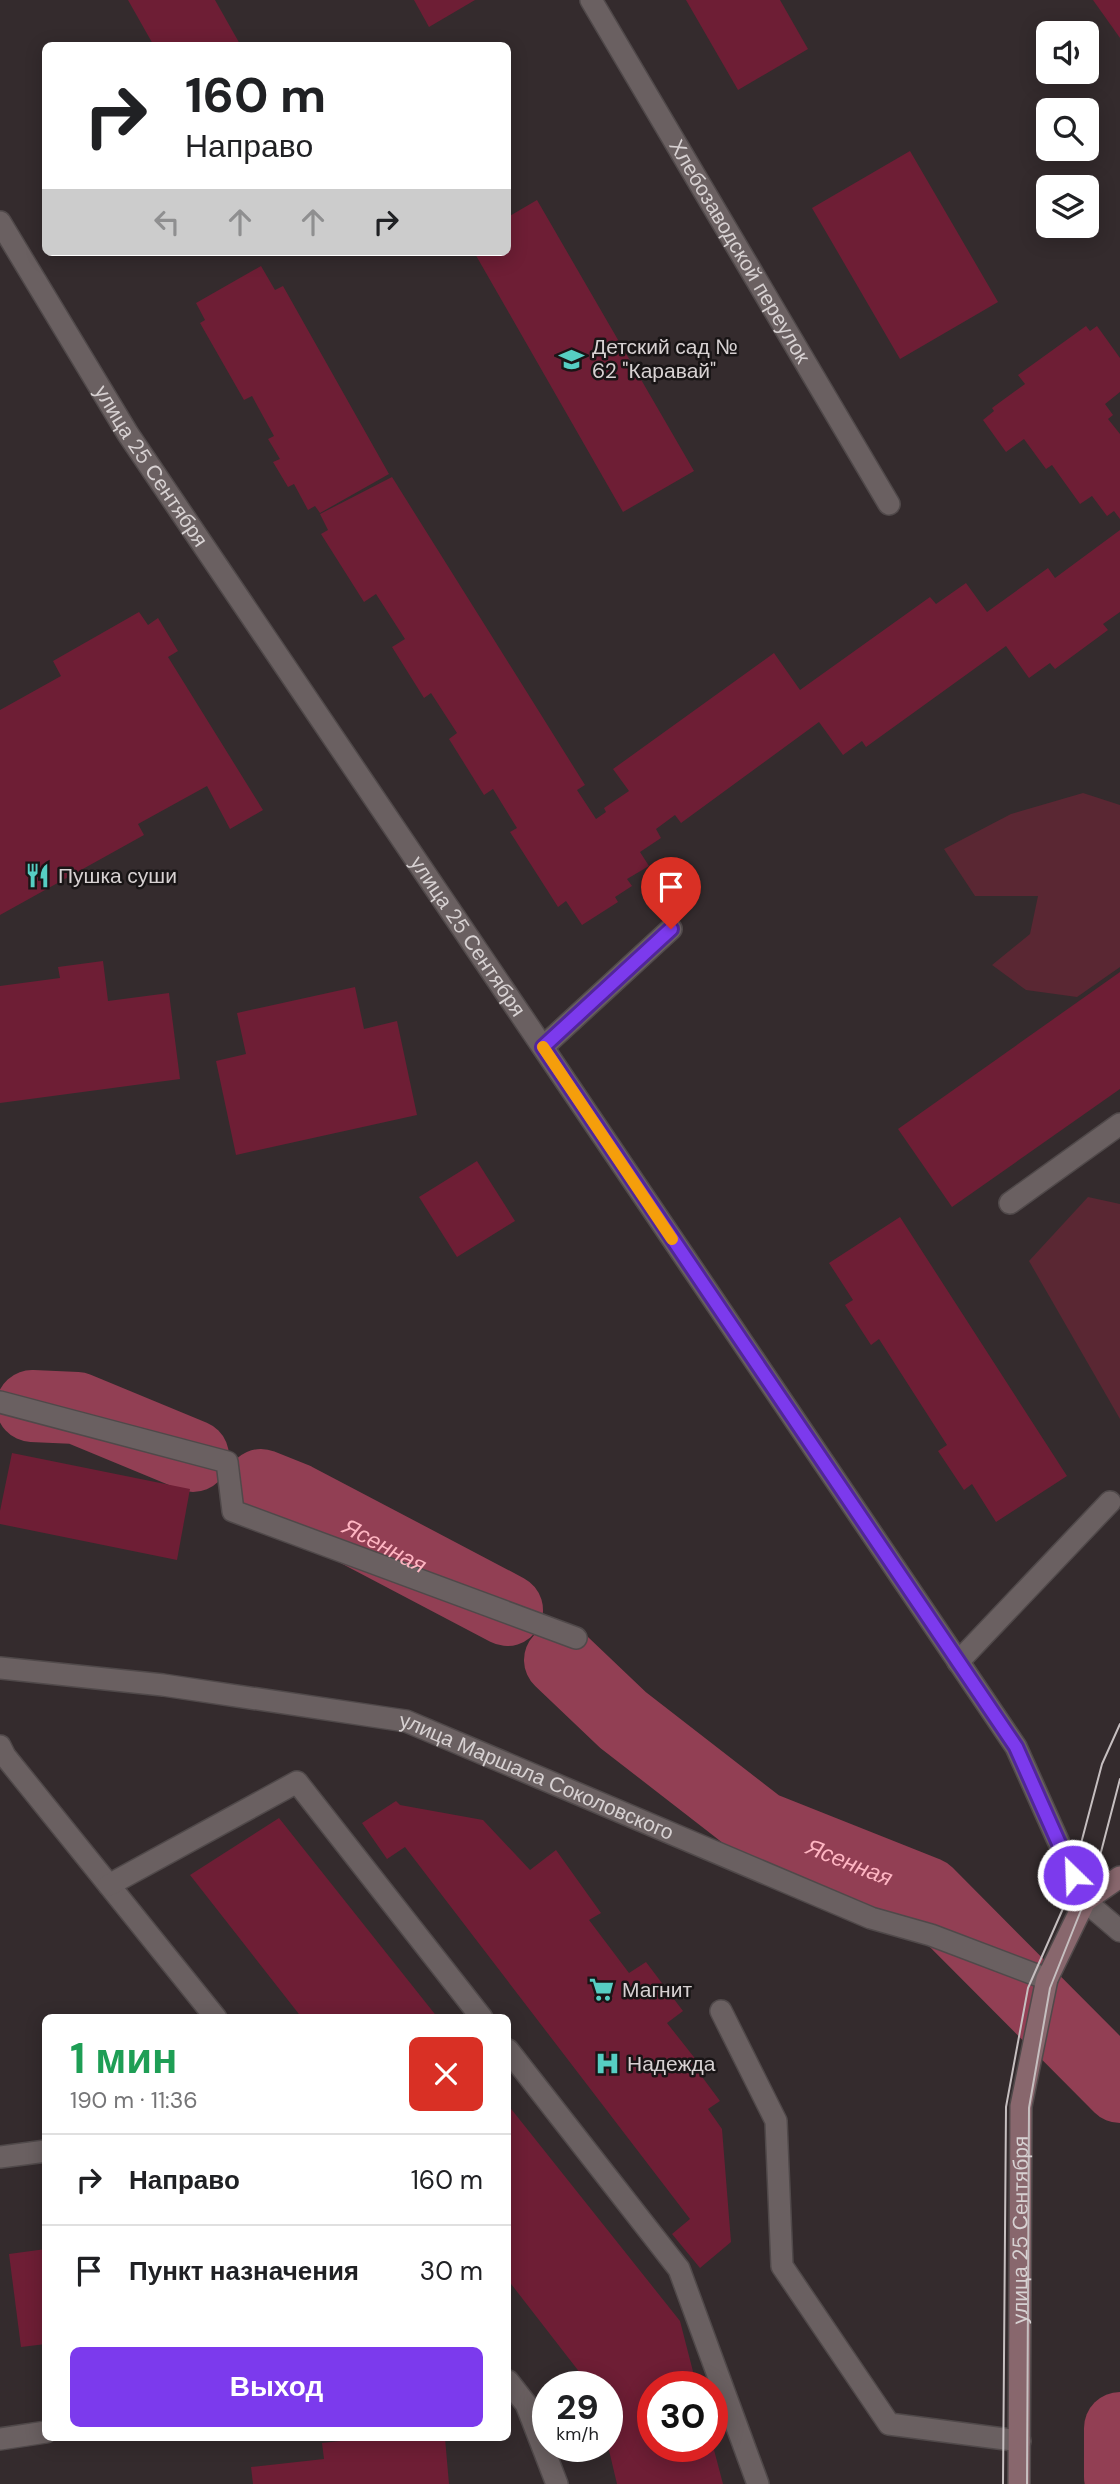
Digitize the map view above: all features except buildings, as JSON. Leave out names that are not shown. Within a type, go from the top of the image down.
[{"type":"main road","points":[[1085,1901],[1120,1877]]},
{"type":"main road","name":"улица 25 Сентября","points":[[1019,2484],[1021,2106],[1041,1978],[1085,1901]]},
{"type":"street","name":"Хлебозаводской переулок","points":[[591,0],[889,504]]},
{"type":"street","name":"улица 25 Сентября","points":[[0,222],[128,433],[1016,1747],[1085,1901]]},
{"type":"street","points":[[543,1047],[671,929]]},
{"type":"street","points":[[1010,1203],[1120,1124]]},
{"type":"street","points":[[0,1402],[227,1462],[233,1511],[576,1638]]},
{"type":"street","points":[[958,1662],[1110,1502]]},
{"type":"street","name":"улица Маршала Соколовского","points":[[0,1668],[163,1685],[406,1721],[871,1918],[934,1936],[1041,1978]]},
{"type":"street","points":[[0,1746],[5,1756],[213,2014]]},
{"type":"street","points":[[109,1885],[297,1782],[479,2014]]},
{"type":"street","points":[[1085,1901],[1120,1931]]},
{"type":"street","points":[[721,2011],[776,2120],[782,2266],[889,2424],[1020,2441]]},
{"type":"street","points":[[511,2054],[679,2269],[758,2484]]},
{"type":"street","points":[[0,2157],[42,2152]]},
{"type":"street","points":[[511,2385],[526,2404],[557,2484]]},
{"type":"street","points":[[0,2440],[42,2433]]},
{"type":"shaded area","points":[[1083,793],[1120,805],[1120,967],[1077,997],[1026,990],[992,965],[1030,934],[1038,896],[975,896],[944,849],[1011,814]]},
{"type":"shaded area","points":[[1088,1197],[1120,1204],[1120,1419],[1029,1261]]},
{"type":"waterway","name":"Ясенная","points":[[32,1406],[77,1408],[193,1456]]},
{"type":"waterway","name":"Ясенная","points":[[261,1485],[296,1499],[507,1610]]},
{"type":"waterway","name":"Ясенная","points":[[560,1660],[623,1720],[761,1827],[927,1893],[1120,2087]]},
{"type":"waterway","name":"Ясенная","points":[[1120,2428],[1120,2477]]},
{"type":"tram line","points":[[1003,2484],[1006,2107],[1028,1988],[1065,1904],[1102,1764],[1120,1724]]},
{"type":"tram line","points":[[1027,2484],[1029,2108],[1050,1988],[1095,1875],[1120,1779]]},
{"type":"slow traffic","points":[[543,1047],[672,1239]]},
{"type":"place","name":"Детский сад № 62 \"Каравай\"","points":[[572,359]]},
{"type":"place","name":"Пушка суши","points":[[38,876]]},
{"type":"place","name":"Магнит","points":[[602,1990]]},
{"type":"place","name":"Надежда","points":[[607,2064]]},
{"type":"route","points":[[671,929],[543,1047],[1016,1747],[1073,1875]]}]
